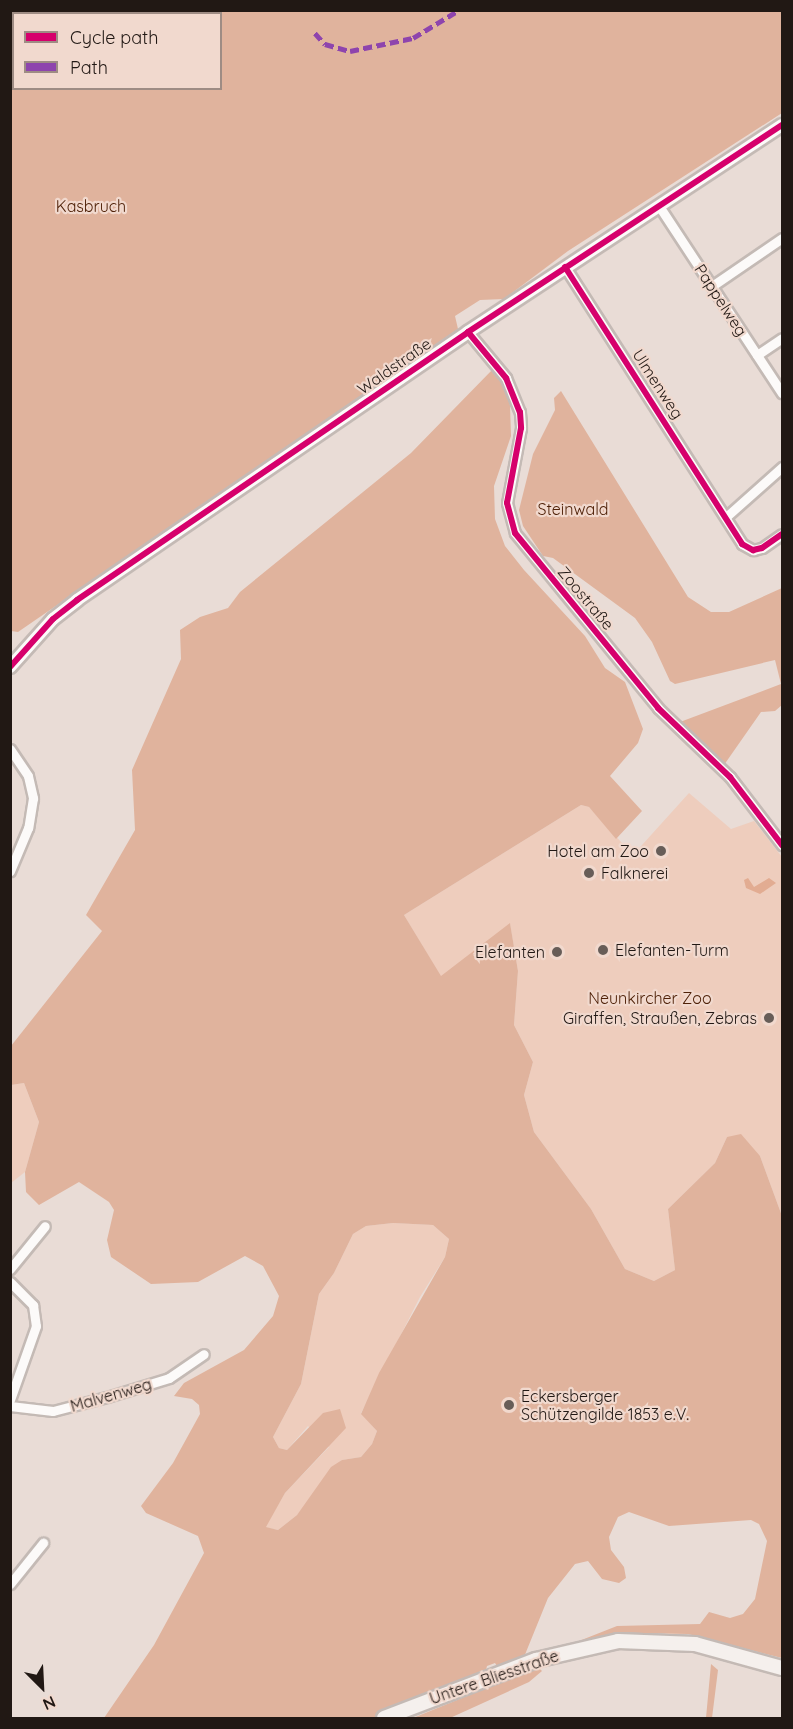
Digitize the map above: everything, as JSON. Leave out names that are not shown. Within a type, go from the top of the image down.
[{"type":"main road","name":"Untere Bliesstraße","points":[[384,1719],[536,1660],[618,1641],[695,1644],[783,1668]]},
{"type":"street","name":"Waldstraße","points":[[10,667],[31,643],[77,600],[468,332],[783,125]]},
{"type":"street","name":"Pappelweg","points":[[659,206],[783,393]]},
{"type":"street","points":[[712,286],[783,238]]},
{"type":"street","name":"Ulmenweg","points":[[565,267],[747,548],[762,548],[783,534]]},
{"type":"street","name":"Zoostraße","points":[[468,332],[506,378],[520,412],[521,428],[507,503],[515,532],[667,718],[725,772],[783,845]]},
{"type":"street","points":[[757,355],[783,338]]},
{"type":"street","points":[[727,516],[783,467]]},
{"type":"street","points":[[10,749],[28,776],[33,798],[28,828],[10,872]]},
{"type":"street","points":[[10,1269],[45,1226]]},
{"type":"street","points":[[10,1282],[33,1305],[36,1326],[10,1400]]},
{"type":"street","name":"Malvenweg","points":[[10,1406],[53,1411],[99,1399],[169,1378],[204,1354]]},
{"type":"street","points":[[10,1584],[43,1543]]},
{"type":"green space","name":"Kasbruch","points":[[10,11],[782,11],[782,113],[568,251],[504,299],[480,300],[455,316],[458,329],[18,632],[11,631]]},
{"type":"green space","points":[[492,370],[503,385],[510,405],[511,436],[494,486],[495,519],[505,546],[524,570],[585,636],[605,668],[625,682],[643,729],[638,743],[610,776],[642,811],[616,839],[589,807],[581,805],[404,915],[441,976],[510,923],[518,971],[514,1025],[533,1062],[524,1095],[534,1132],[591,1209],[625,1269],[654,1281],[675,1270],[668,1209],[715,1163],[727,1137],[741,1134],[760,1156],[782,1216],[782,1658],[688,1634],[637,1633],[579,1641],[617,1626],[700,1624],[709,1612],[730,1618],[743,1614],[755,1599],[767,1541],[759,1524],[751,1520],[669,1526],[629,1512],[618,1517],[609,1537],[611,1550],[624,1567],[626,1578],[619,1583],[602,1579],[588,1561],[575,1564],[548,1598],[524,1657],[499,1669],[495,1663],[487,1666],[485,1674],[376,1718],[104,1718],[154,1645],[204,1553],[198,1536],[146,1513],[141,1506],[173,1463],[200,1414],[199,1405],[192,1399],[174,1396],[184,1383],[244,1350],[273,1316],[279,1296],[263,1266],[245,1256],[198,1282],[151,1284],[111,1257],[107,1240],[114,1210],[109,1202],[79,1182],[39,1205],[26,1192],[25,1172],[39,1122],[24,1083],[11,1085],[11,1046],[102,931],[86,915],[135,830],[132,770],[181,659],[180,630],[200,617],[228,608],[240,592],[411,453]],"holes":[[[393,1223],[433,1225],[449,1239],[445,1257],[379,1373],[361,1414],[377,1431],[372,1444],[361,1457],[342,1460],[331,1467],[297,1515],[278,1530],[266,1527],[285,1493],[346,1428],[340,1409],[323,1413],[287,1450],[279,1448],[273,1437],[301,1384],[319,1294],[334,1273],[353,1234],[366,1226]]]},
{"type":"green space","name":"Steinwald","points":[[561,391],[688,597],[711,612],[729,612],[782,588],[782,705],[775,711],[761,712],[724,765],[680,722],[781,684],[775,660],[675,684],[670,681],[652,642],[635,618],[553,558],[543,556],[523,526],[519,510],[533,454],[555,410],[554,398]]},
{"type":"green space","name":"Neunkircher Zoo","points":[[689,793],[731,829],[754,821],[782,857],[782,1216],[760,1156],[727,1137],[715,1163],[668,1209],[675,1270],[654,1281],[625,1269],[591,1209],[534,1132],[524,1095],[533,1062],[514,1025],[518,971],[510,924],[441,977],[404,915],[581,805],[589,807],[633,855]]},
{"type":"green space","points":[[24,1083],[39,1122],[25,1172],[11,1183],[11,1085]]},
{"type":"green space","points":[[393,1223],[433,1225],[449,1239],[445,1257],[420,1297],[361,1413],[377,1431],[372,1444],[361,1457],[342,1460],[297,1515],[278,1530],[265,1527],[285,1493],[329,1447],[308,1426],[287,1450],[279,1448],[273,1437],[301,1384],[319,1294],[334,1273],[353,1234],[366,1226]]},
{"type":"green space","points":[[711,1664],[718,1670],[712,1718],[706,1718]]},
{"type":"green space","points":[[538,1667],[542,1671],[529,1682],[450,1718],[413,1718]]},
{"type":"shaded area","points":[[748,878],[754,887],[769,878],[776,883],[760,894],[746,888],[744,880]]},
{"type":"marked path","points":[[315,33],[325,44],[350,51],[413,38],[459,10]]},
{"type":"cycle path","points":[[10,667],[53,619],[77,600],[468,332],[782,125]]},
{"type":"cycle path","points":[[565,267],[742,544],[753,550],[762,548],[782,534]]},
{"type":"cycle path","points":[[468,332],[506,378],[520,412],[521,428],[507,503],[515,533],[658,708],[730,777],[782,845]]},
{"type":"place","name":"Hotel am Zoo","points":[[661,851]]},
{"type":"place","name":"Falknerei","points":[[589,873]]},
{"type":"place","name":"Elefanten-Turm","points":[[603,950]]},
{"type":"place","name":"Elefanten","points":[[557,952]]},
{"type":"place","name":"Giraffen, Straußen, Zebras","points":[[769,1018]]},
{"type":"place","name":"Eckersberger Schützengilde 1853 e.V.","points":[[509,1405]]}]
